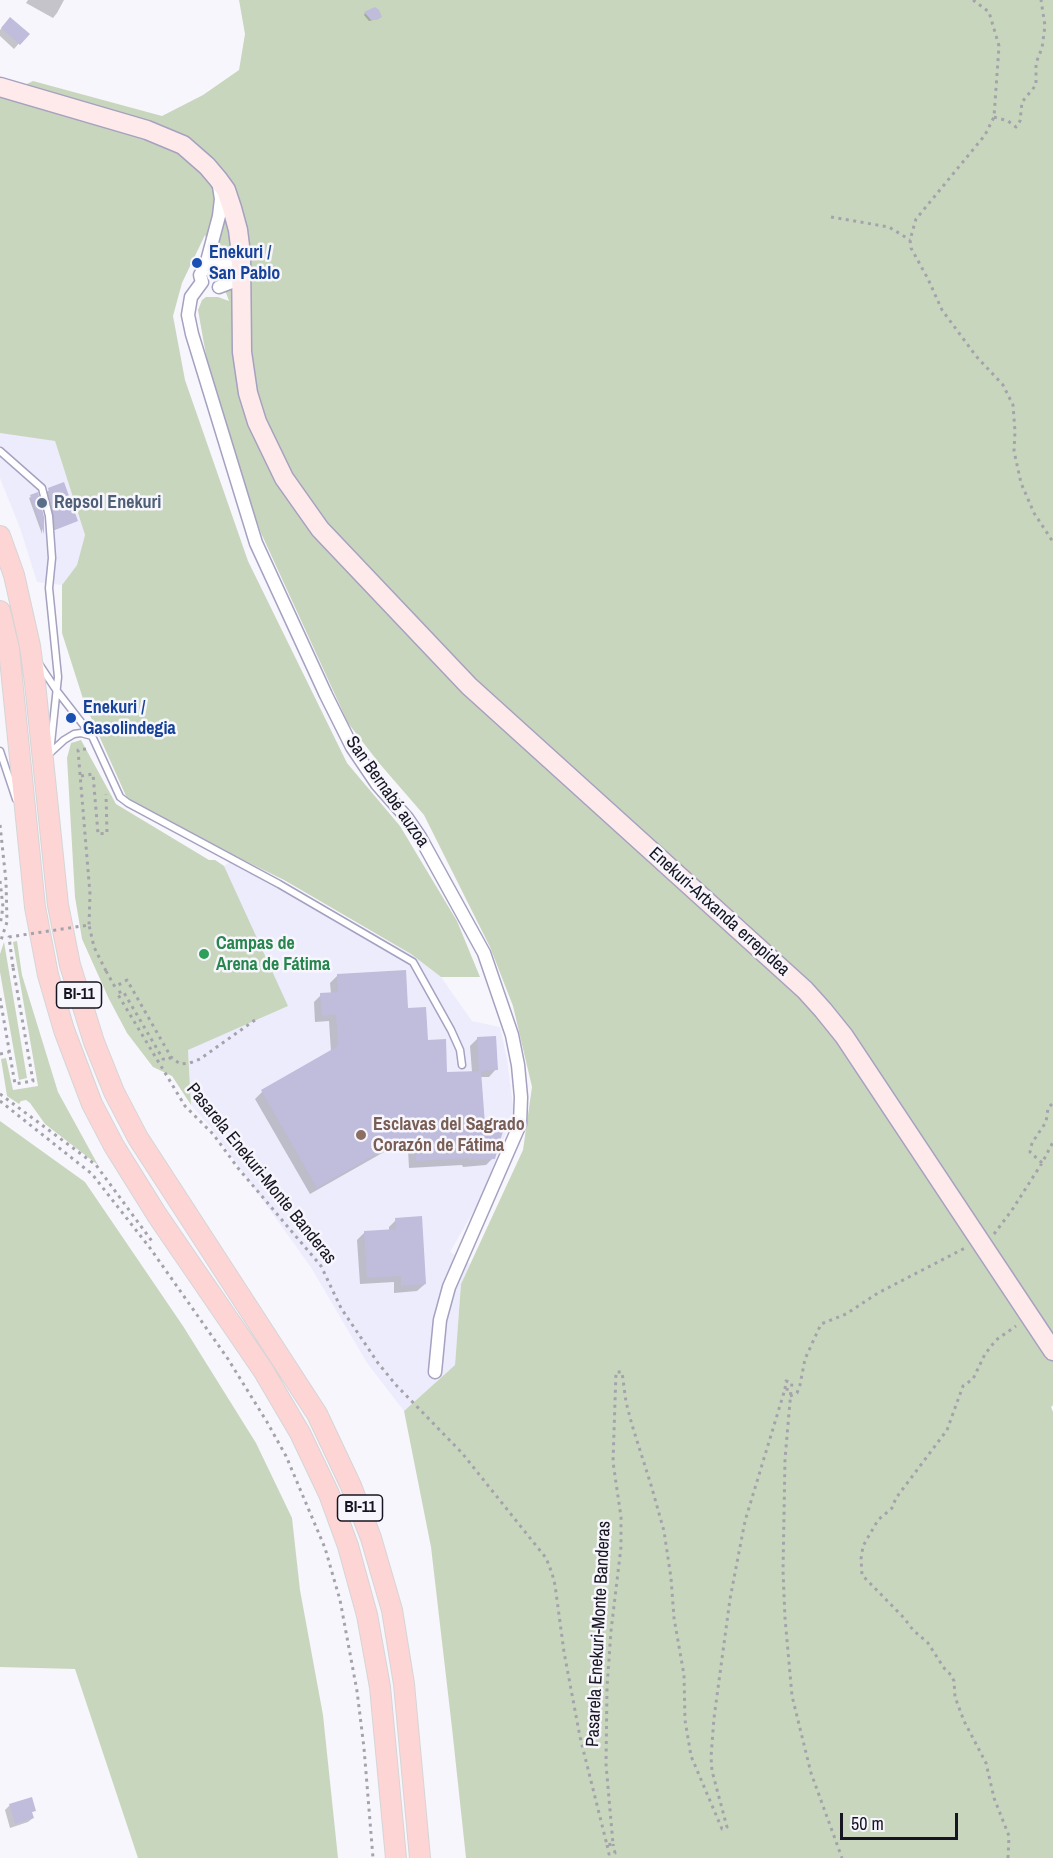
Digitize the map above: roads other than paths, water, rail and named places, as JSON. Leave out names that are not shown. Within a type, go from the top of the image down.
[{"type":"main road","name":"BI-11","points":[[0,536],[14,575],[36,683],[47,760],[58,905],[70,965],[94,1042],[114,1092],[138,1138],[316,1414],[351,1486],[371,1538],[392,1610],[404,1684],[420,1858]]},
{"type":"main road","name":"BI-11","points":[[0,611],[9,649],[35,907],[48,975],[63,1030],[92,1104],[140,1190],[263,1370],[318,1469],[348,1546],[367,1615],[380,1687],[396,1858]]},
{"type":"street","name":"Enekuri-Artxanda errepidea","points":[[0,87],[147,130],[183,146],[207,166],[218,179],[226,190],[238,230],[242,273],[242,352],[248,393],[257,422],[284,478],[320,529],[469,686],[811,997],[844,1036],[1053,1351]]},
{"type":"street","name":"San Bernabé auzoa","points":[[218,179],[219,216],[206,265],[200,275],[202,282],[191,297],[188,315],[256,543],[352,747],[377,784],[407,818],[420,837],[484,953],[512,1035],[518,1065],[521,1098],[520,1124],[449,1287],[436,1344],[435,1372]]},
{"type":"street","points":[[206,265],[226,264],[242,273],[232,282],[219,287]]},
{"type":"street","points":[[202,282],[242,298]]},
{"type":"lane","points":[[0,451],[42,488],[49,516],[52,558],[49,588],[58,677],[47,760]]},
{"type":"lane","points":[[30,646],[57,691],[93,736],[120,797],[279,884],[412,962],[451,1030],[460,1050],[462,1065]]},
{"type":"lane","points":[[47,760],[64,740],[81,733],[93,736]]},
{"type":"lane","points":[[0,751],[27,836]]},
{"type":"place","name":"Enekuri / San Pablo","points":[[197,263]]},
{"type":"place","name":"Repsol Enekuri","points":[[42,503]]},
{"type":"place","name":"Enekuri / Gasolindegia","points":[[71,718]]},
{"type":"place","name":"Campas de Arena de Fátima","points":[[204,954]]},
{"type":"place","name":"Esclavas del Sagrado Corazón de Fátima","points":[[361,1135]]}]
